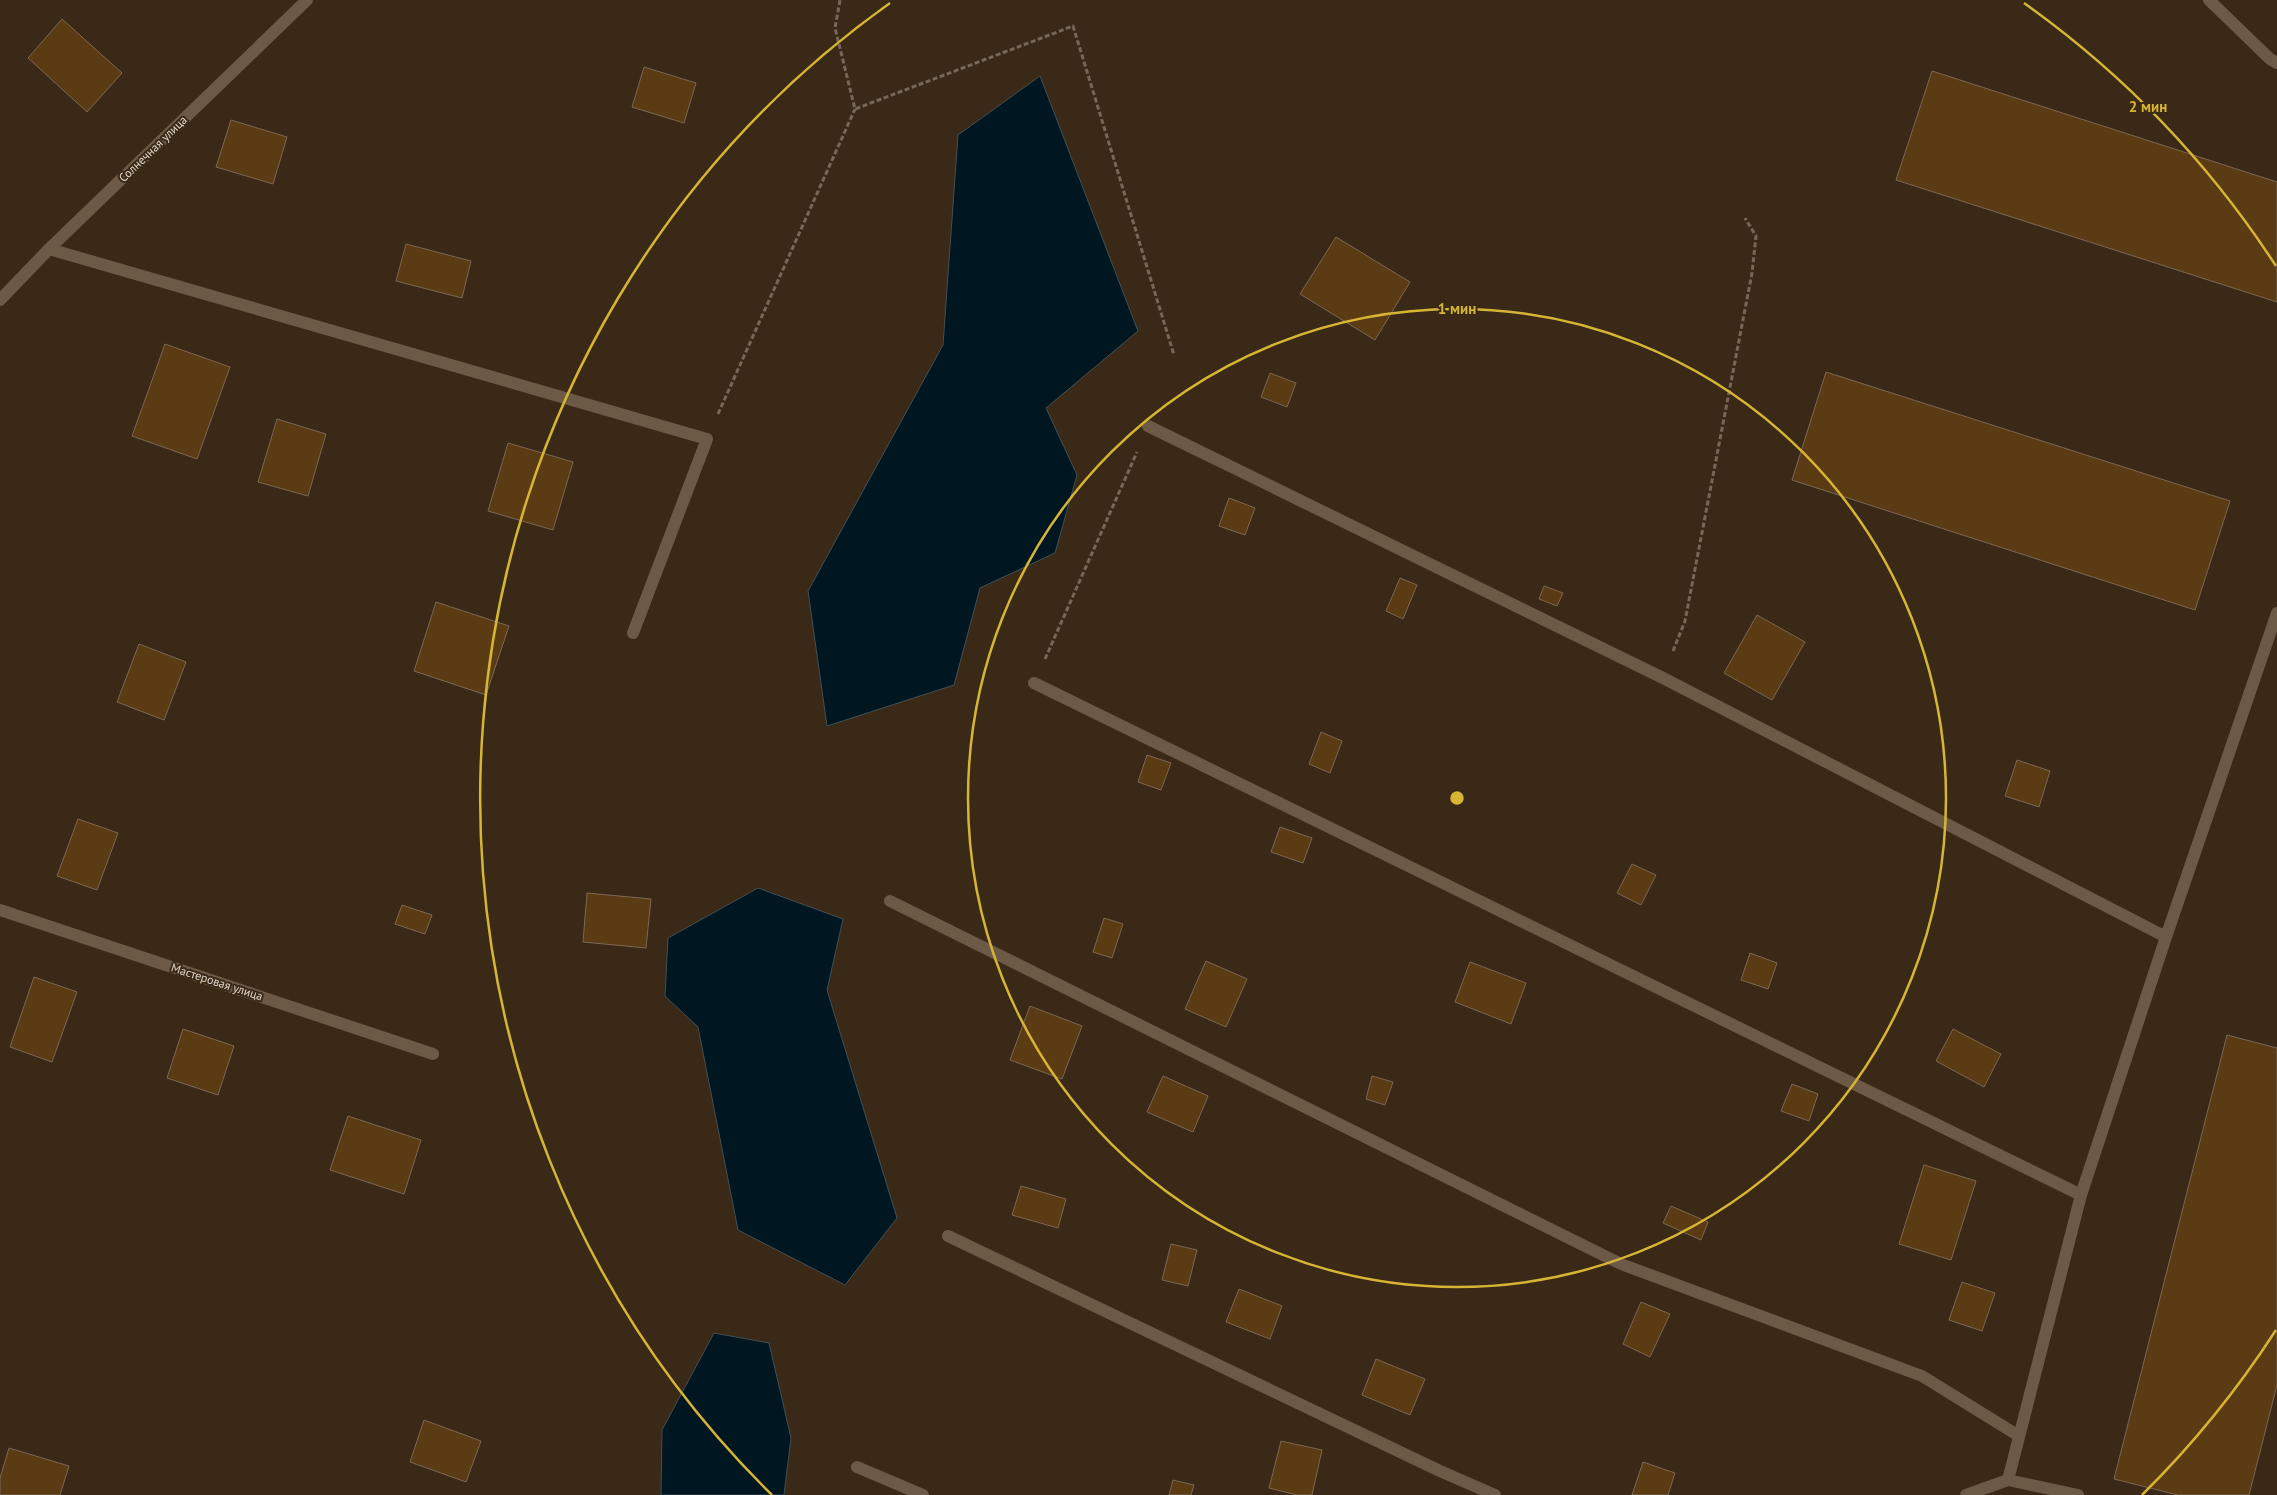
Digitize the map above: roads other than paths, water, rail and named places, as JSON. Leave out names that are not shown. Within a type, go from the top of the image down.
[{"type":"street","name":"Солнечная улица","points":[[0,300],[49,250],[307,0]]},
{"type":"street","points":[[2209,0],[2270,59],[2277,63]]},
{"type":"street","points":[[49,250],[707,439],[633,633]]},
{"type":"street","points":[[1148,426],[1663,678],[2166,937]]},
{"type":"street","points":[[2008,1480],[2081,1195],[2166,937],[2277,613]]},
{"type":"street","points":[[1034,683],[2081,1195]]},
{"type":"street","points":[[890,901],[1621,1264],[1922,1376],[2019,1436]]},
{"type":"street","name":"Мастеровая улица","points":[[0,910],[433,1054]]},
{"type":"street","points":[[948,1236],[1440,1472],[1495,1495]]},
{"type":"street","points":[[857,1467],[924,1495]]},
{"type":"street","points":[[1966,1495],[2008,1480],[2078,1495]]},
{"type":"water","points":[[1040,76],[1138,331],[1046,408],[1077,475],[1055,553],[980,588],[954,685],[827,726],[808,591],[943,345],[958,135]]},
{"type":"water","points":[[758,888],[843,919],[827,990],[897,1218],[845,1285],[738,1230],[698,1027],[665,996],[668,938]]},
{"type":"water","points":[[714,1333],[769,1343],[791,1438],[784,1495],[661,1495],[662,1430]]}]
